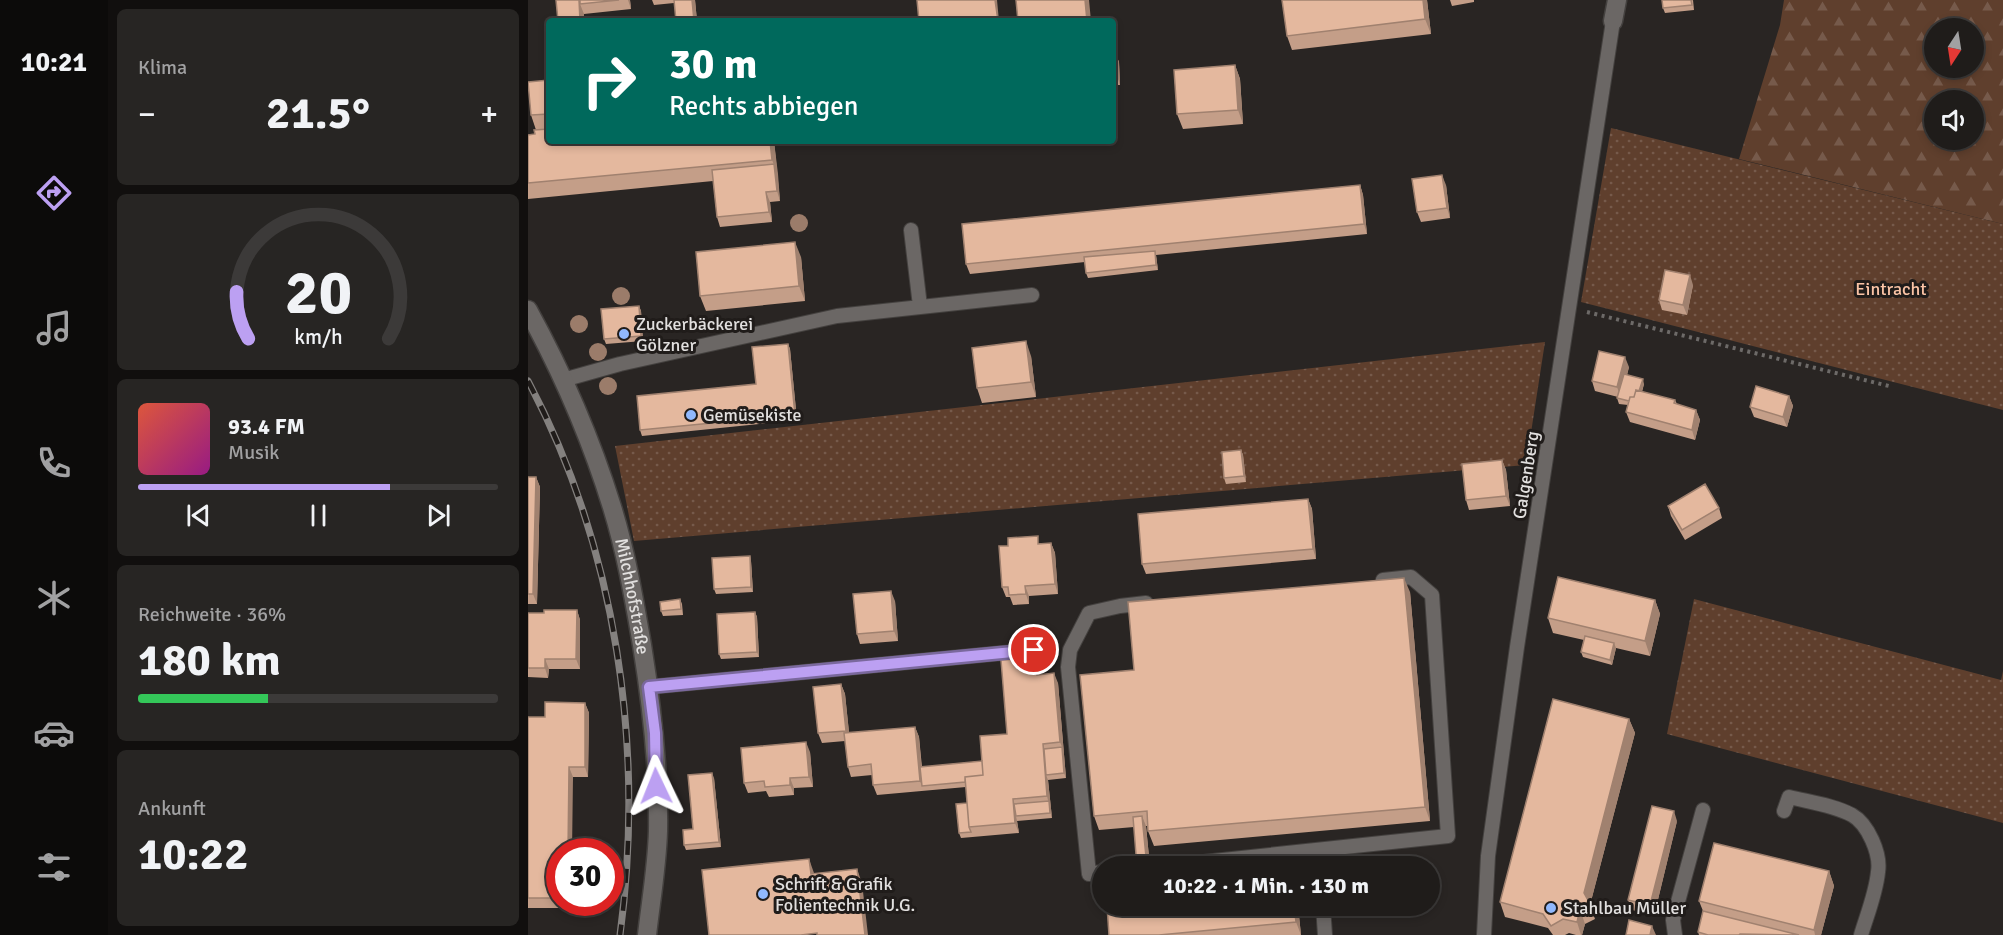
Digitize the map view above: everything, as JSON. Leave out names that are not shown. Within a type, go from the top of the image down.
[{"type":"street","points":[[1613,21],[1617,0]]},
{"type":"street","name":"Milchhofstraße","points":[[528,310],[584,427],[612,508],[629,570],[655,733],[658,831],[655,878],[646,935]]},
{"type":"lane","name":"Galgenberg","points":[[1484,935],[1488,856],[1517,647],[1613,21]]},
{"type":"lane","points":[[911,231],[920,306]]},
{"type":"lane","points":[[562,380],[621,364],[837,316],[1032,296]]},
{"type":"lane","points":[[1268,856],[1448,836],[1432,595],[1411,577],[1365,581]]},
{"type":"lane","points":[[1092,874],[1089,874],[1068,667],[1070,650],[1089,614],[1120,606],[1155,602]]},
{"type":"lane","points":[[649,687],[1034,650]]},
{"type":"lane","points":[[1784,811],[1789,797],[1853,816],[1868,832],[1877,854],[1879,871],[1862,935]]},
{"type":"lane","points":[[1675,935],[1673,920],[1703,810]]},
{"type":"lane","points":[[1319,851],[1319,856]]},
{"type":"lane","points":[[1324,916],[1326,935]]},
{"type":"path","points":[[1580,311],[1889,386]]},
{"type":"green space","points":[[1784,0],[2003,0],[2003,224],[1739,159],[1780,25]]},
{"type":"green space","name":"Eintracht","points":[[1611,128],[2003,224],[2003,410],[1581,302]]},
{"type":"green space","points":[[1545,342],[1526,465],[634,541],[615,446]]},
{"type":"green space","points":[[1694,599],[2001,680],[2003,671],[2003,823],[1667,734]]},
{"type":"building","points":[[556,0],[579,0],[580,18],[558,18]]},
{"type":"building","points":[[580,0],[619,0],[580,4]]},
{"type":"building","points":[[674,0],[692,0],[694,18],[676,18]]},
{"type":"building","points":[[917,0],[995,0],[998,18],[919,18]]},
{"type":"building","points":[[1016,0],[1085,0],[1087,18],[1018,18]]},
{"type":"building","points":[[1282,0],[1423,0],[1425,19],[1287,36]]},
{"type":"building","points":[[1662,0],[1691,0],[1692,5],[1663,8]]},
{"type":"building","points":[[1235,65],[1238,110],[1177,114],[1174,70]]},
{"type":"building","points":[[546,80],[546,114],[531,115],[528,82]]},
{"type":"building","points":[[546,129],[546,144],[770,144],[772,160],[528,183],[528,135],[535,134],[534,130]]},
{"type":"building","points":[[774,164],[777,191],[766,192],[769,212],[717,217],[712,170]]},
{"type":"building","points":[[1442,175],[1447,208],[1417,212],[1412,179]]},
{"type":"building","points":[[1360,185],[1364,224],[966,264],[962,224]]},
{"type":"building","points":[[795,242],[799,286],[700,296],[696,252]]},
{"type":"building","points":[[1155,251],[1156,265],[1086,273],[1084,257]]},
{"type":"building","points":[[1665,270],[1690,275],[1683,305],[1659,300]]},
{"type":"building","points":[[639,306],[641,336],[604,339],[601,309]]},
{"type":"building","points":[[1026,341],[1031,382],[977,388],[972,348]]},
{"type":"building","points":[[788,344],[795,415],[640,430],[637,396],[756,384],[752,347]]},
{"type":"building","points":[[1599,351],[1625,357],[1617,387],[1592,381]]},
{"type":"building","points":[[1624,374],[1643,379],[1639,391],[1636,390],[1634,397],[1630,397],[1629,401],[1617,398]]},
{"type":"building","points":[[1756,386],[1789,396],[1783,417],[1750,407]]},
{"type":"building","points":[[1636,390],[1675,400],[1674,403],[1696,410],[1692,430],[1626,412],[1630,397],[1634,397]]},
{"type":"building","points":[[1241,450],[1244,476],[1224,478],[1222,452]]},
{"type":"building","points":[[1502,460],[1506,496],[1466,500],[1462,464]]},
{"type":"building","points":[[528,477],[536,477],[533,594],[528,594]]},
{"type":"building","points":[[1705,484],[1719,508],[1682,530],[1668,506]]},
{"type":"building","points":[[1308,499],[1313,549],[1142,564],[1138,514]]},
{"type":"building","points":[[1038,536],[1038,544],[1051,543],[1055,584],[1025,586],[1026,594],[1009,595],[1008,587],[1002,587],[999,546],[1008,546],[1008,538]]},
{"type":"building","points":[[750,556],[751,587],[714,589],[712,558]]},
{"type":"building","points":[[1558,577],[1655,600],[1645,641],[1548,618]]},
{"type":"building","points":[[1404,578],[1425,807],[1148,831],[1147,811],[1094,816],[1080,675],[1134,670],[1128,602]]},
{"type":"building","points":[[891,591],[894,631],[857,634],[853,594]]},
{"type":"building","points":[[680,599],[681,609],[661,611],[660,602]]},
{"type":"building","points":[[544,610],[577,610],[576,659],[545,659],[545,668],[528,668],[528,613],[544,613]]},
{"type":"building","points":[[755,612],[757,652],[719,654],[717,614]]},
{"type":"building","points":[[1585,636],[1614,643],[1610,660],[1581,652]]},
{"type":"building","points":[[1035,658],[1037,675],[1054,673],[1060,742],[1043,744],[1047,796],[1013,799],[1015,823],[969,827],[965,777],[983,775],[980,736],[1007,734],[1001,660]]},
{"type":"building","points":[[841,684],[846,731],[818,733],[813,687]]},
{"type":"building","points":[[1553,699],[1629,719],[1584,893],[1590,904],[1580,909],[1577,922],[1563,919],[1551,926],[1543,914],[1500,902]]},
{"type":"building","points":[[545,702],[585,703],[585,767],[569,767],[568,838],[546,838],[546,898],[528,898],[528,717],[545,717]]},
{"type":"building","points":[[915,727],[920,781],[873,785],[871,764],[848,767],[844,733]]},
{"type":"building","points":[[806,742],[809,777],[790,778],[790,785],[765,787],[764,781],[744,783],[741,748]]},
{"type":"building","points":[[1062,747],[1064,773],[1046,775],[1044,749]]},
{"type":"building","points":[[982,761],[983,775],[965,777],[965,782],[922,786],[920,767]]},
{"type":"building","points":[[712,773],[719,842],[684,845],[683,830],[693,829],[688,775]]},
{"type":"building","points":[[1049,801],[1050,813],[1016,816],[1014,804]]},
{"type":"building","points":[[967,803],[971,832],[959,833],[956,804]]},
{"type":"building","points":[[1652,806],[1674,811],[1650,905],[1628,900]]},
{"type":"building","points":[[1142,816],[1146,856],[1136,856],[1133,817]]},
{"type":"building","points":[[1714,843],[1829,871],[1814,930],[1699,901]]},
{"type":"building","points":[[809,859],[811,874],[857,869],[865,935],[817,935],[817,933],[709,935],[702,870]]},
{"type":"building","points":[[1703,911],[1799,935],[1708,935],[1698,932]]},
{"type":"building","points":[[1108,916],[1295,916],[1296,922],[1159,935],[1109,935]]},
{"type":"building","points":[[1629,920],[1652,926],[1650,935],[1626,935]]},
{"type":"railway","points":[[528,381],[559,445],[583,512],[603,581],[617,651],[625,722],[629,793],[627,864],[620,935]]},
{"type":"place","name":"Zuckerbäckerei Gölzner","points":[[624,334]]},
{"type":"place","name":"Gemüsekiste","points":[[691,415]]},
{"type":"place","name":"Schrift & Grafik Folientechnik U.G.","points":[[763,894]]},
{"type":"place","name":"Stahlbau Müller","points":[[1551,908]]},
{"type":"route","points":[[656,786],[655,733],[649,687],[1034,650]]}]
